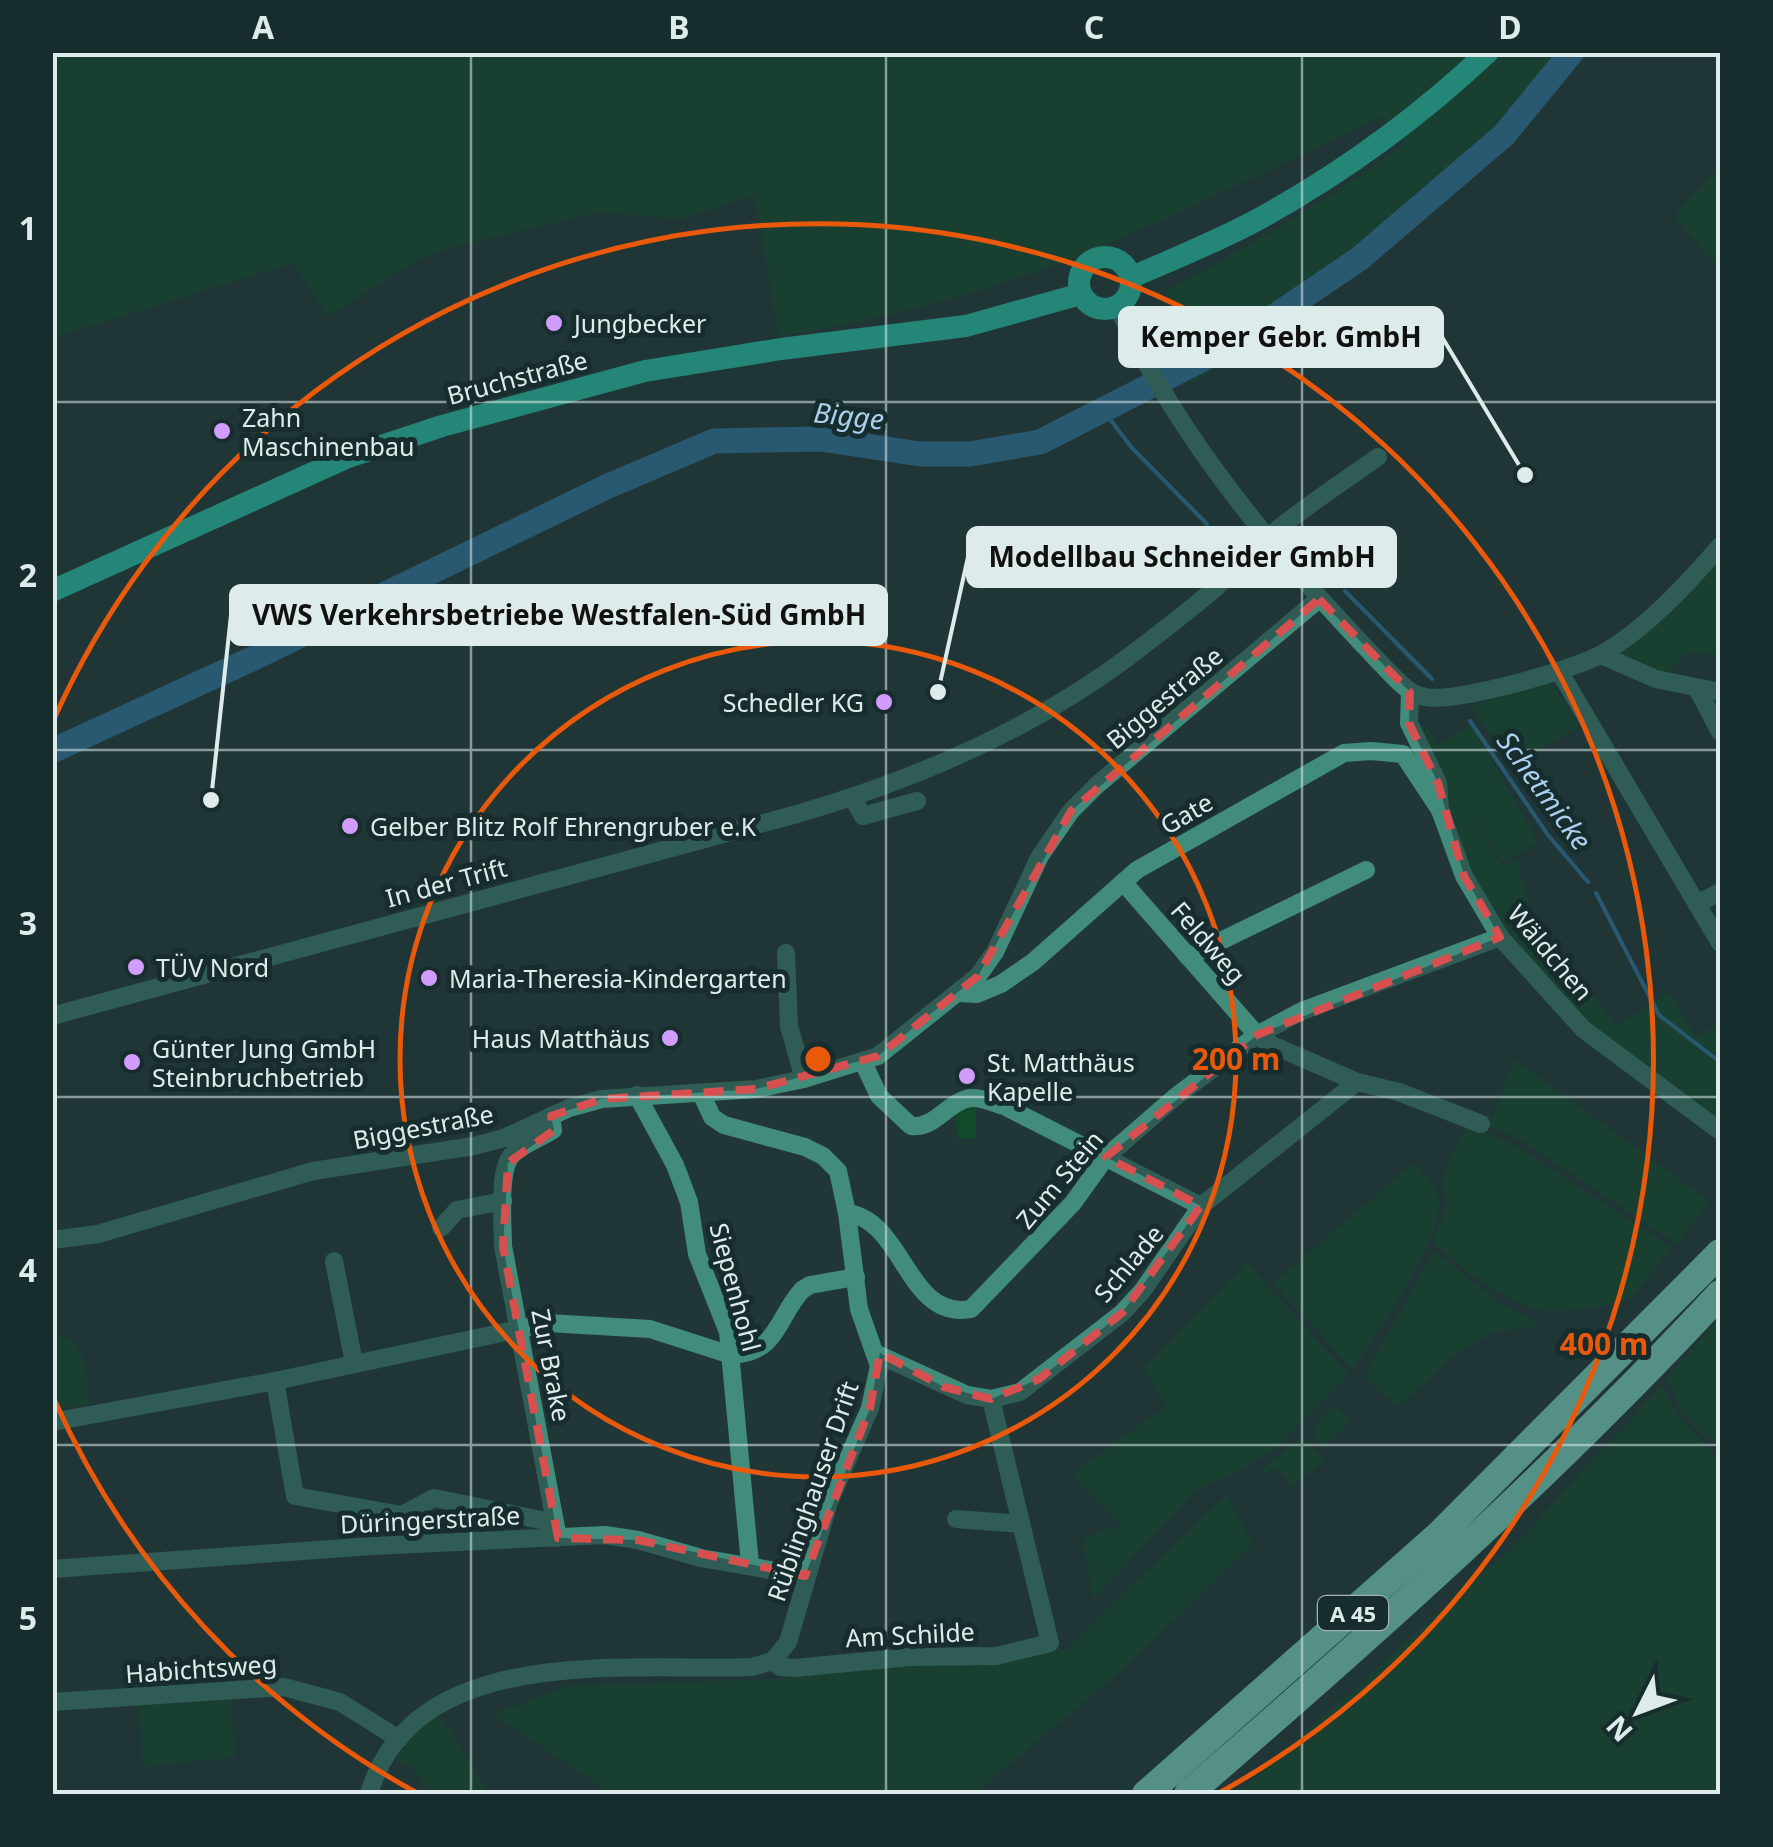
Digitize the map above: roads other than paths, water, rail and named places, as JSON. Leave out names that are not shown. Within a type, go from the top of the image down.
[{"type":"highway","name":"A 45","points":[[1188,1794],[1319,1681],[1561,1435],[1720,1253]]},
{"type":"highway","name":"A 45","points":[[1146,1794],[1720,1294]]},
{"type":"main road","points":[[1130,278],[1255,221],[1321,183],[1406,124],[1488,52]]},
{"type":"main road","points":[[1111,257],[1119,261],[1130,278],[1128,295],[1116,306],[1097,308],[1081,294],[1081,272],[1094,259],[1111,257]]},
{"type":"main road","name":"Bruchstraße","points":[[52,592],[348,458],[442,426],[645,370],[782,348],[966,326],[1081,294]]},
{"type":"street","points":[[1116,306],[1174,412],[1266,539],[1410,692],[1434,698],[1558,671],[1601,655],[1680,590],[1720,546]]},
{"type":"street","name":"In der Trift","points":[[52,1016],[852,798],[1002,735],[1062,702],[1170,625],[1266,539],[1378,457]]},
{"type":"street","name":"Biggestraße","points":[[52,1240],[98,1234],[313,1171],[474,1146],[602,1099],[756,1089],[878,1056],[978,976],[995,952],[1040,856],[1071,812],[1097,785],[1319,599]]},
{"type":"street","points":[[1601,655],[1639,673],[1720,692]]},
{"type":"street","points":[[1558,671],[1720,943]]},
{"type":"street","points":[[1697,688],[1720,732]]},
{"type":"street","name":"Wäldchen","points":[[1410,692],[1409,723],[1438,783],[1440,810],[1464,876],[1500,937],[1583,1028],[1720,1131]]},
{"type":"street","name":"Gate","points":[[959,993],[977,994],[1001,984],[1033,962],[1137,870],[1344,753],[1403,754],[1440,810]]},
{"type":"street","points":[[852,798],[863,816],[917,801]]},
{"type":"street","points":[[1188,957],[1366,870]]},
{"type":"street","name":"Feldweg","points":[[1123,882],[1258,1035]]},
{"type":"street","points":[[1697,904],[1720,892]]},
{"type":"street","name":"Zum Stein","points":[[848,1214],[864,1216],[878,1229],[913,1278],[942,1308],[972,1309],[1053,1226],[1106,1156],[1174,1098],[1258,1035],[1302,1011],[1500,937]]},
{"type":"street","points":[[786,954],[789,1026],[804,1079]]},
{"type":"street","points":[[1258,1035],[1357,1082],[1400,1092],[1481,1124]]},
{"type":"street","points":[[863,1062],[879,1096],[911,1126],[927,1124],[956,1103],[974,1097],[1004,1106],[1201,1206]]},
{"type":"street","name":"Schlade","points":[[990,1399],[1020,1392],[1122,1314],[1201,1206],[1357,1082]]},
{"type":"street","name":"Siepenhohl","points":[[637,1094],[675,1165],[689,1202],[697,1254],[724,1316],[750,1564]]},
{"type":"street","name":"Rüblinghauser Drift","points":[[702,1095],[712,1117],[724,1125],[780,1139],[823,1156],[838,1171],[848,1214],[859,1308],[878,1366],[873,1398],[829,1502],[788,1642],[772,1661]]},
{"type":"street","name":"Zur Brake","points":[[551,1116],[553,1130],[510,1156],[503,1201],[503,1246],[556,1530]]},
{"type":"street","points":[[440,1228],[457,1210],[503,1201]]},
{"type":"street","points":[[334,1261],[354,1363]]},
{"type":"street","points":[[52,1422],[275,1381],[548,1323],[650,1329],[731,1355],[745,1354],[764,1347],[795,1298],[810,1284],[856,1277]]},
{"type":"street","name":"Rüblinghauser Drift","points":[[876,1354],[944,1387],[990,1399]]},
{"type":"street","name":"Düringerstraße","points":[[275,1381],[295,1496],[402,1515],[434,1498],[556,1530],[638,1540],[701,1558],[806,1576]]},
{"type":"street","points":[[956,1519],[1020,1524],[990,1399]]},
{"type":"street","name":"Am Schilde","points":[[772,1661],[780,1667],[795,1668],[909,1657],[996,1656],[1050,1643],[1020,1524]]},
{"type":"street","name":"Düringerstraße","points":[[52,1568],[556,1530]]},
{"type":"street","points":[[369,1794],[384,1759],[399,1739],[445,1703],[491,1684],[537,1672],[606,1666],[739,1667],[772,1661]]},
{"type":"street","name":"Habichtsweg","points":[[52,1702],[284,1687],[340,1702],[399,1739]]},
{"type":"waterway","name":"Bigge","points":[[52,751],[606,487],[714,441],[821,439],[920,454],[970,454],[1040,442],[1238,341],[1359,259],[1504,135],[1572,52]]},
{"type":"waterway","name":"Schetmicke","points":[[1103,410],[1132,448],[1207,524]]},
{"type":"waterway","name":"Schetmicke","points":[[1345,591],[1432,679]]},
{"type":"waterway","name":"Schetmicke","points":[[1470,721],[1548,835],[1588,882]]},
{"type":"waterway","name":"Schetmicke","points":[[1596,893],[1659,1015],[1720,1062]]},
{"type":"place","name":"Jungbecker","points":[[554,323]]},
{"type":"place","name":"Zahn Maschinenbau","points":[[222,431]]},
{"type":"place","name":"Kemper Gebr. GmbH","points":[[1525,475]]},
{"type":"place","name":"Modellbau Schneider GmbH","points":[[938,692]]},
{"type":"place","name":"Schedler KG","points":[[884,702]]},
{"type":"place","name":"VWS Verkehrsbetriebe Westfalen-Süd GmbH","points":[[211,800]]},
{"type":"place","name":"Gelber Blitz Rolf Ehrengruber e.K","points":[[350,826]]},
{"type":"place","name":"TÜV Nord","points":[[136,967]]},
{"type":"place","name":"Maria-Theresia-Kindergarten","points":[[429,978]]},
{"type":"place","name":"Haus Matthäus","points":[[670,1038]]},
{"type":"place","name":"Günter Jung GmbH Steinbruchbetrieb","points":[[132,1062]]},
{"type":"place","name":"St. Matthäus Kapelle","points":[[967,1076]]}]
